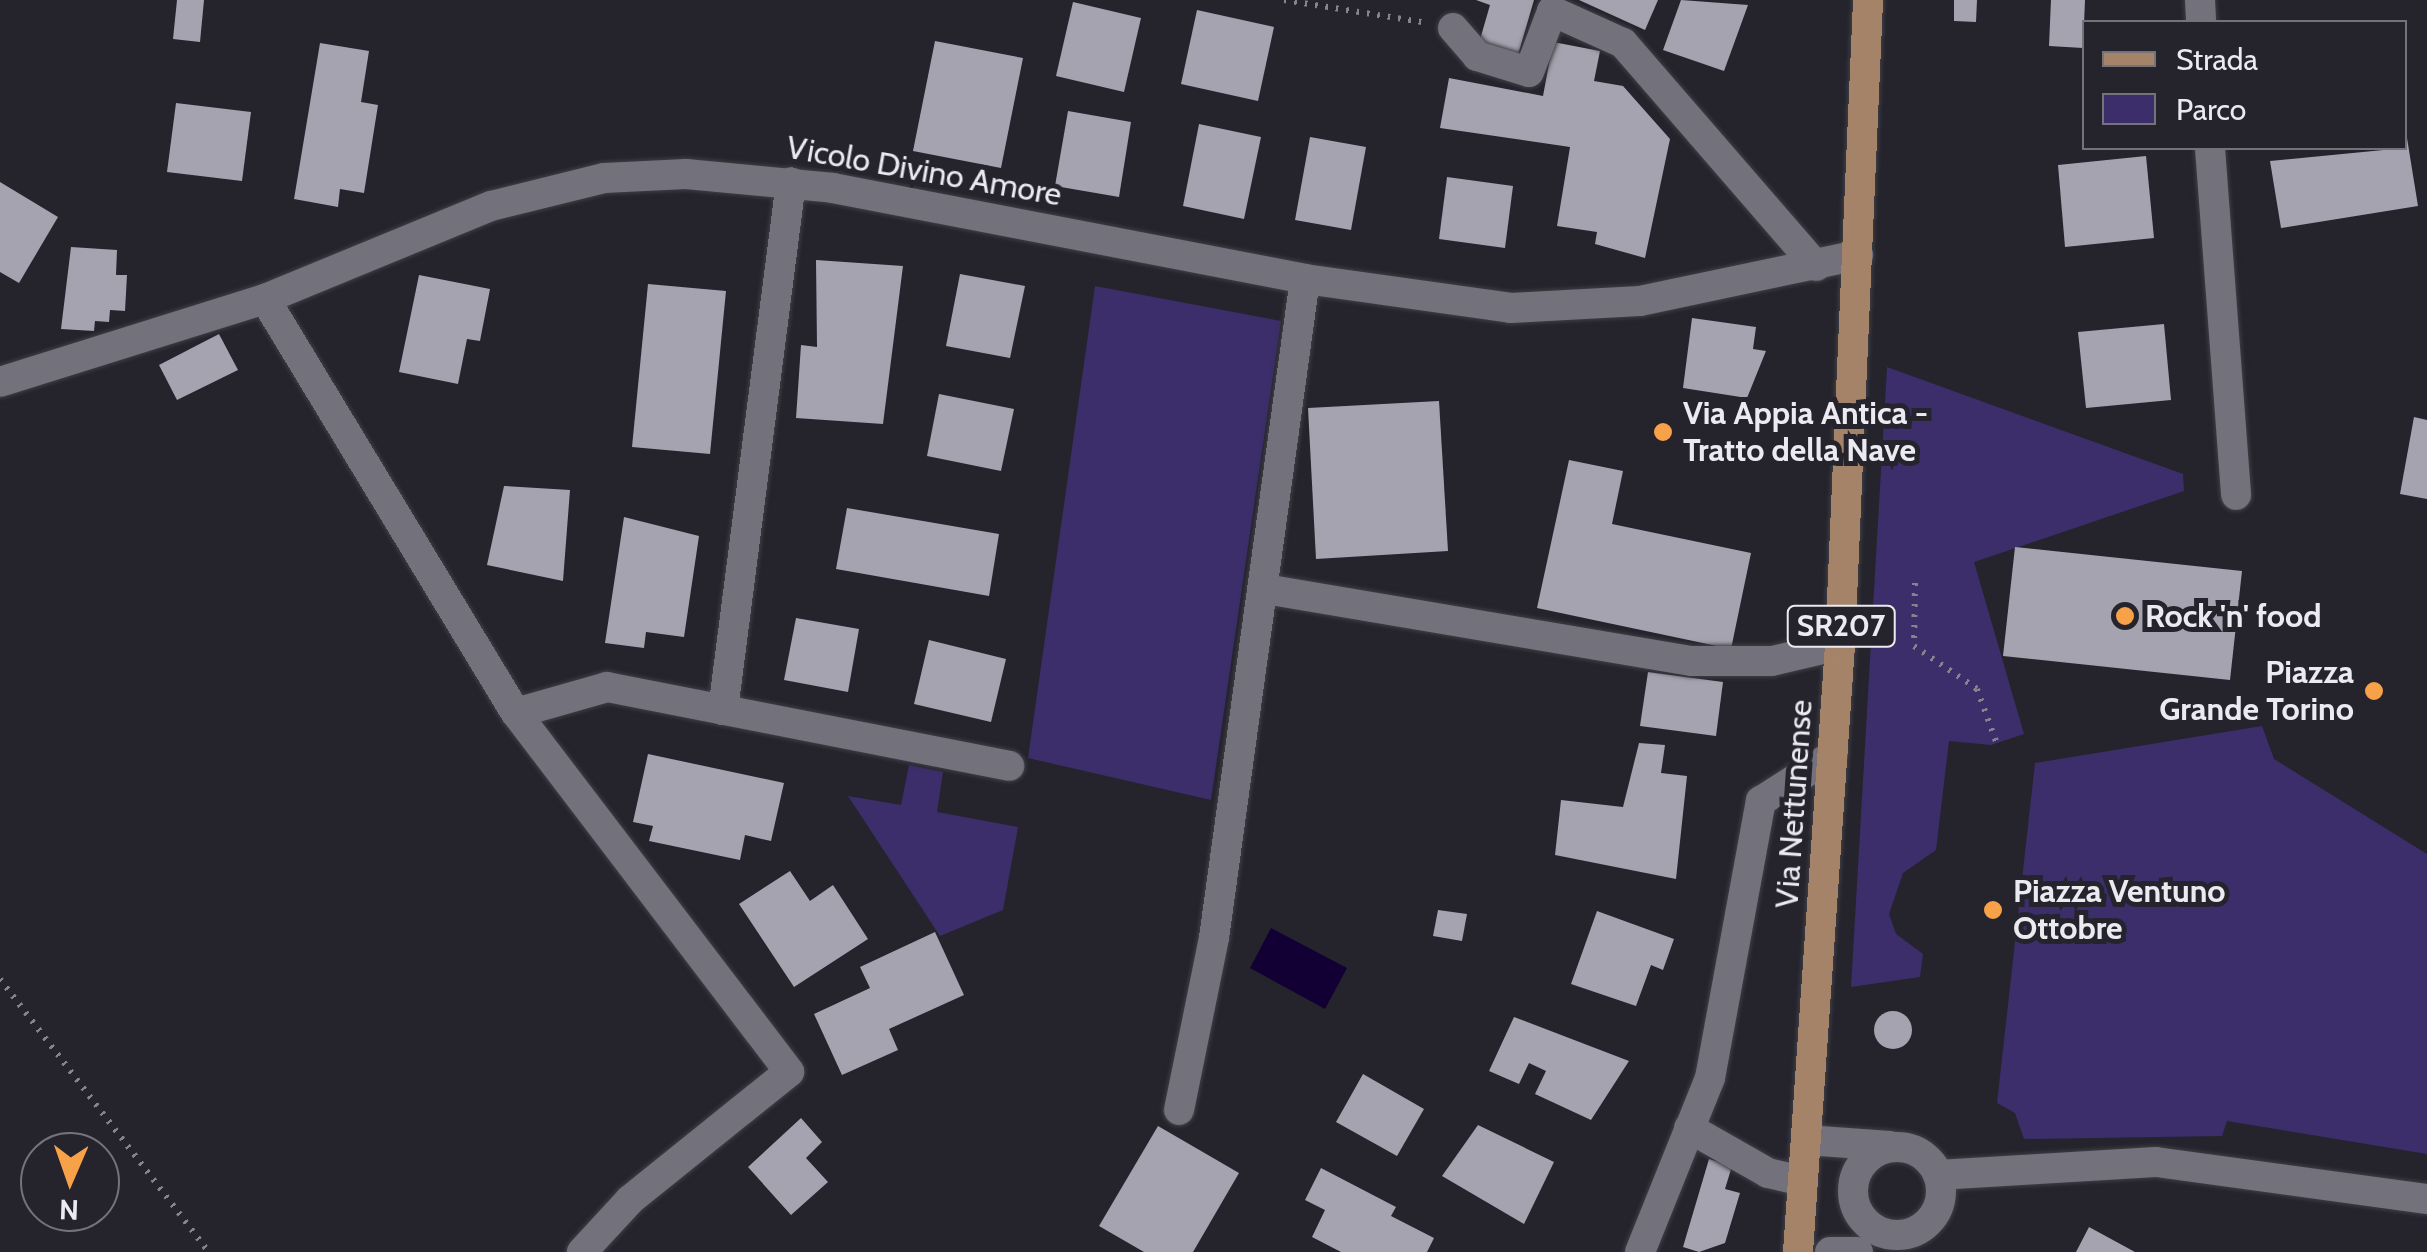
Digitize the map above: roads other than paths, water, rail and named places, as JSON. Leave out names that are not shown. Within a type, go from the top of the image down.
[{"type":"main road","name":"Via Nettunense","points":[[1798,1252],[1840,645],[1868,0]]},
{"type":"street","points":[[1453,28],[1477,56],[1529,72],[1552,10],[1623,43],[1816,266]]},
{"type":"street","points":[[2210,150],[2236,495]]},
{"type":"street","name":"Vicolo Divino Amore","points":[[0,382],[265,299],[449,220],[571,183],[686,174],[790,182],[1305,280],[1458,304],[1568,308],[1816,266],[1858,255]]},
{"type":"street","points":[[724,710],[790,182]]},
{"type":"street","points":[[1179,1110],[1265,589],[1305,280]]},
{"type":"street","points":[[265,299],[516,713],[789,1072],[582,1252]]},
{"type":"street","points":[[1265,589],[1691,662],[1772,661],[1840,645]]},
{"type":"street","points":[[516,713],[607,687],[1009,766]]},
{"type":"street","points":[[1640,1252],[1710,1078],[1761,801],[1833,755]]},
{"type":"street","points":[[1689,1128],[1768,1173],[1803,1181]]},
{"type":"street","points":[[1806,1140],[1898,1147],[1923,1155],[1938,1176],[1939,1205],[1920,1229],[1877,1231],[1856,1210],[1854,1180],[1870,1156],[1898,1147]]},
{"type":"street","points":[[1938,1176],[2156,1162],[2427,1199]]},
{"type":"street","points":[[1830,1252],[1858,1252]]},
{"type":"place","name":"Via Appia Antica - Tratto della Nave","points":[[1663,432]]},
{"type":"place","name":"Rock 'n' food","points":[[2125,616]]},
{"type":"place","name":"Piazza Grande Torino","points":[[2374,691]]},
{"type":"place","name":"Piazza Ventuno Ottobre","points":[[1993,910]]}]
